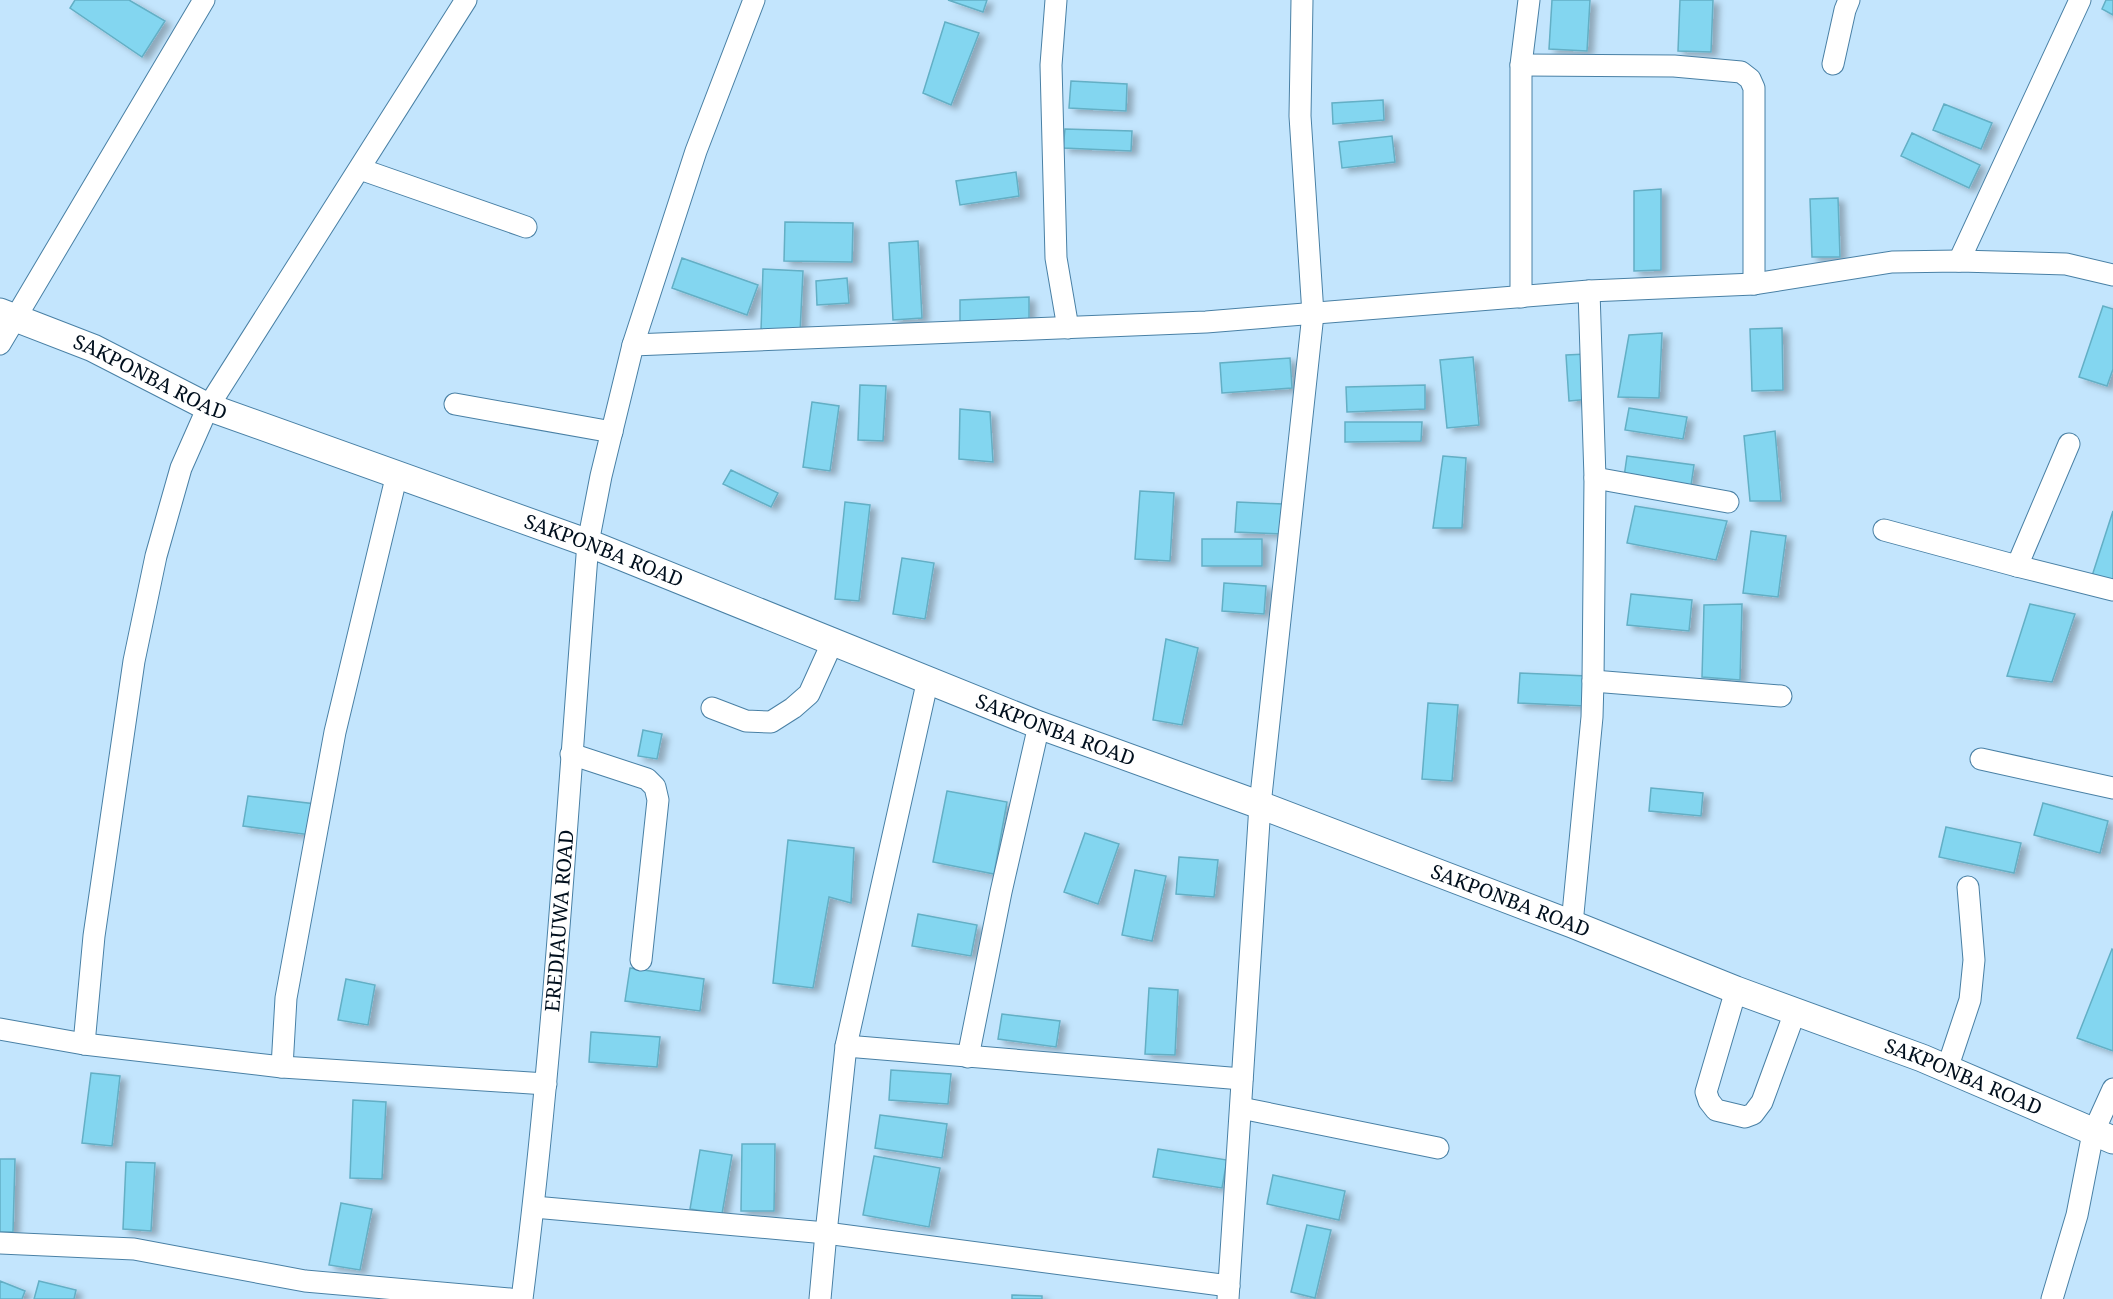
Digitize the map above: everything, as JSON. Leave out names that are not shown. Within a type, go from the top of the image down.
[{"type":"main road","name":"SAKPONBA ROAD","points":[[8,315],[93,348],[207,407],[588,543],[1039,725],[1260,805],[1572,924],[1736,990],[1947,1069],[2103,1136]]},
{"type":"street","points":[[0,344],[8,315],[204,0]]},
{"type":"street","points":[[84,1044],[94,936],[134,661],[156,556],[181,468],[207,407],[466,0]]},
{"type":"street","name":"EREDIAUWA ROAD","points":[[522,1299],[546,1084],[588,543],[633,345],[696,151],[754,0]]},
{"type":"street","points":[[1056,0],[1051,66],[1056,258],[1068,328]]},
{"type":"street","points":[[534,1207],[826,1233],[1228,1293],[1260,805],[1313,314],[1300,116],[1302,0]]},
{"type":"street","points":[[1521,297],[1521,65],[1529,0]]},
{"type":"street","points":[[1833,64],[1849,0]]},
{"type":"street","points":[[1959,261],[2074,2]]},
{"type":"street","points":[[1521,65],[1674,66],[1741,72],[1750,79],[1754,88],[1754,284]]},
{"type":"street","points":[[360,169],[526,227]]},
{"type":"street","points":[[633,345],[1206,322],[1589,291],[1754,284],[1892,262],[2066,264],[2113,275]]},
{"type":"street","points":[[1572,924],[1593,681],[1595,478],[1589,291]]},
{"type":"street","points":[[455,404],[612,432]]},
{"type":"street","points":[[2017,566],[2068,444]]},
{"type":"street","points":[[282,1067],[286,998],[334,732],[397,474]]},
{"type":"street","points":[[1595,478],[1728,502]]},
{"type":"street","points":[[1884,530],[2113,590]]},
{"type":"street","points":[[712,708],[746,720],[771,722],[809,694],[833,641]]},
{"type":"street","points":[[820,1299],[846,1047],[928,679]]},
{"type":"street","points":[[1593,681],[1781,696]]},
{"type":"street","points":[[968,1057],[1001,892],[1039,725]]},
{"type":"street","points":[[571,754],[648,779],[655,787],[658,800],[640,960]]},
{"type":"street","points":[[1981,759],[2113,788]]},
{"type":"street","points":[[1947,1069],[1970,1000],[1974,960],[1968,887]]},
{"type":"street","points":[[1736,990],[1706,1092],[1716,1110],[1745,1117],[1753,1114],[1762,1102],[1795,1012]]},
{"type":"street","points":[[0,1029],[84,1044],[282,1067],[546,1084]]},
{"type":"street","points":[[846,1047],[1242,1079]]},
{"type":"street","points":[[2052,1299],[2103,1136],[2113,1089]]},
{"type":"street","points":[[1241,1108],[1438,1148]]},
{"type":"street","points":[[0,1243],[134,1249],[304,1290],[510,1299]]},
{"type":"building","points":[[75,0],[129,0],[165,21],[142,57],[70,8]]},
{"type":"building","points":[[948,0],[987,0],[983,12]]},
{"type":"building","points":[[1552,0],[1590,0],[1587,51],[1549,49]]},
{"type":"building","points":[[1680,0],[1713,0],[1711,52],[1678,51]]},
{"type":"building","points":[[2106,0],[2113,0],[2113,15],[2102,9]]},
{"type":"building","points":[[945,22],[979,33],[951,105],[923,93]]},
{"type":"building","points":[[1071,81],[1127,84],[1126,111],[1069,108]]},
{"type":"building","points":[[1383,100],[1384,120],[1333,124],[1332,103]]},
{"type":"building","points":[[1944,104],[1992,123],[1981,149],[1933,130]]},
{"type":"building","points":[[1065,129],[1132,131],[1131,151],[1063,148]]},
{"type":"building","points":[[1912,133],[1980,165],[1969,188],[1901,156]]},
{"type":"building","points":[[1392,136],[1395,162],[1342,168],[1339,142]]},
{"type":"building","points":[[1016,172],[1019,196],[960,205],[956,181]]},
{"type":"building","points":[[1661,189],[1661,270],[1634,271],[1634,191]]},
{"type":"building","points":[[1838,198],[1840,257],[1812,257],[1810,199]]},
{"type":"building","points":[[785,222],[853,223],[852,262],[784,261]]},
{"type":"building","points":[[918,241],[922,318],[893,320],[889,243]]},
{"type":"building","points":[[682,258],[758,285],[747,315],[672,288]]},
{"type":"building","points":[[763,269],[803,271],[800,332],[761,331]]},
{"type":"building","points":[[847,278],[849,303],[817,305],[816,281]]},
{"type":"building","points":[[1029,297],[1029,322],[960,324],[960,300]]},
{"type":"building","points":[[2103,306],[2113,309],[2113,369],[2107,386],[2079,377]]},
{"type":"building","points":[[1782,328],[1783,390],[1752,391],[1750,329]]},
{"type":"building","points":[[1662,333],[1659,398],[1618,397],[1629,335]]},
{"type":"building","points":[[1587,354],[1591,399],[1569,401],[1566,355]]},
{"type":"building","points":[[1473,357],[1479,425],[1447,428],[1440,360]]},
{"type":"building","points":[[1290,358],[1292,388],[1222,393],[1220,363]]},
{"type":"building","points":[[860,385],[886,386],[883,441],[858,440]]},
{"type":"building","points":[[1425,385],[1425,409],[1347,412],[1346,387]]},
{"type":"building","points":[[812,402],[839,406],[830,471],[803,467]]},
{"type":"building","points":[[1629,408],[1687,417],[1683,439],[1625,430]]},
{"type":"building","points":[[960,409],[990,412],[993,462],[959,459]]},
{"type":"building","points":[[1345,422],[1422,422],[1421,441],[1345,442]]},
{"type":"building","points":[[1775,431],[1781,501],[1750,501],[1744,436]]},
{"type":"building","points":[[1443,456],[1466,458],[1462,528],[1433,528]]},
{"type":"building","points":[[1627,456],[1694,465],[1691,485],[1624,477]]},
{"type":"building","points":[[731,470],[778,493],[771,507],[723,484]]},
{"type":"building","points":[[1140,491],[1174,493],[1170,561],[1135,559]]},
{"type":"building","points":[[845,502],[870,505],[859,601],[835,599]]},
{"type":"building","points":[[1237,502],[1283,504],[1282,534],[1235,532]]},
{"type":"building","points":[[1635,506],[1727,521],[1716,560],[1627,543]]},
{"type":"building","points":[[2113,511],[2113,582],[2092,576]]},
{"type":"building","points":[[1751,531],[1786,536],[1778,597],[1743,593]]},
{"type":"building","points":[[1202,539],[1262,539],[1262,566],[1202,566]]},
{"type":"building","points":[[902,558],[934,563],[925,619],[893,614]]},
{"type":"building","points":[[1224,583],[1266,586],[1264,614],[1222,611]]},
{"type":"building","points":[[1631,594],[1692,600],[1689,631],[1627,625]]},
{"type":"building","points":[[1742,604],[1740,680],[1702,677],[1704,605]]},
{"type":"building","points":[[2030,604],[2075,614],[2052,682],[2007,676]]},
{"type":"building","points":[[1166,639],[1198,648],[1182,725],[1153,720]]},
{"type":"building","points":[[1520,673],[1587,676],[1585,706],[1518,703]]},
{"type":"building","points":[[1428,703],[1458,705],[1452,781],[1422,779]]},
{"type":"building","points":[[643,730],[662,734],[657,759],[638,756]]},
{"type":"building","points":[[1651,788],[1703,793],[1701,816],[1649,811]]},
{"type":"building","points":[[947,791],[1007,802],[994,874],[933,862]]},
{"type":"building","points":[[248,796],[316,804],[311,835],[243,826]]},
{"type":"building","points":[[2043,803],[2108,821],[2100,853],[2034,835]]},
{"type":"building","points":[[1946,827],[2021,843],[2014,873],[1939,857]]},
{"type":"building","points":[[1085,833],[1119,844],[1098,904],[1064,892]]},
{"type":"building","points":[[788,840],[854,848],[851,903],[829,897],[813,988],[773,983]]},
{"type":"building","points":[[1179,857],[1218,860],[1214,897],[1176,894]]},
{"type":"building","points":[[1135,870],[1166,876],[1152,941],[1122,935]]},
{"type":"building","points":[[918,914],[977,925],[971,956],[912,946]]},
{"type":"building","points":[[2113,950],[2113,1051],[2077,1038]]},
{"type":"building","points":[[630,968],[704,979],[700,1011],[625,1001]]},
{"type":"building","points":[[346,979],[375,985],[368,1025],[338,1020]]},
{"type":"building","points":[[1149,988],[1178,990],[1175,1055],[1145,1054]]},
{"type":"building","points":[[1002,1014],[1060,1021],[1056,1047],[998,1039]]},
{"type":"building","points":[[591,1032],[660,1037],[657,1067],[589,1062]]},
{"type":"building","points":[[891,1070],[951,1074],[948,1104],[889,1100]]},
{"type":"building","points":[[91,1073],[120,1076],[112,1146],[82,1143]]},
{"type":"building","points":[[353,1100],[386,1102],[382,1179],[350,1178]]},
{"type":"building","points":[[880,1115],[947,1124],[942,1158],[875,1148]]},
{"type":"building","points":[[742,1144],[775,1144],[774,1211],[741,1211]]},
{"type":"building","points":[[1158,1149],[1227,1160],[1222,1188],[1153,1177]]},
{"type":"building","points":[[700,1150],[732,1155],[722,1214],[690,1209]]},
{"type":"building","points":[[874,1156],[940,1168],[929,1227],[863,1215]]},
{"type":"building","points":[[0,1159],[15,1159],[13,1232],[0,1232]]},
{"type":"building","points":[[126,1162],[155,1163],[151,1231],[123,1229]]},
{"type":"building","points":[[1273,1175],[1345,1191],[1339,1220],[1267,1204]]},
{"type":"building","points":[[341,1203],[372,1209],[360,1270],[329,1265]]},
{"type":"building","points":[[1307,1225],[1331,1230],[1315,1298],[1291,1292]]},
{"type":"building","points":[[0,1281],[25,1291],[22,1299],[0,1299]]},
{"type":"building","points":[[39,1281],[76,1290],[74,1299],[34,1299]]},
{"type":"building","points":[[1012,1295],[1042,1296],[1042,1299],[1012,1299]]}]
